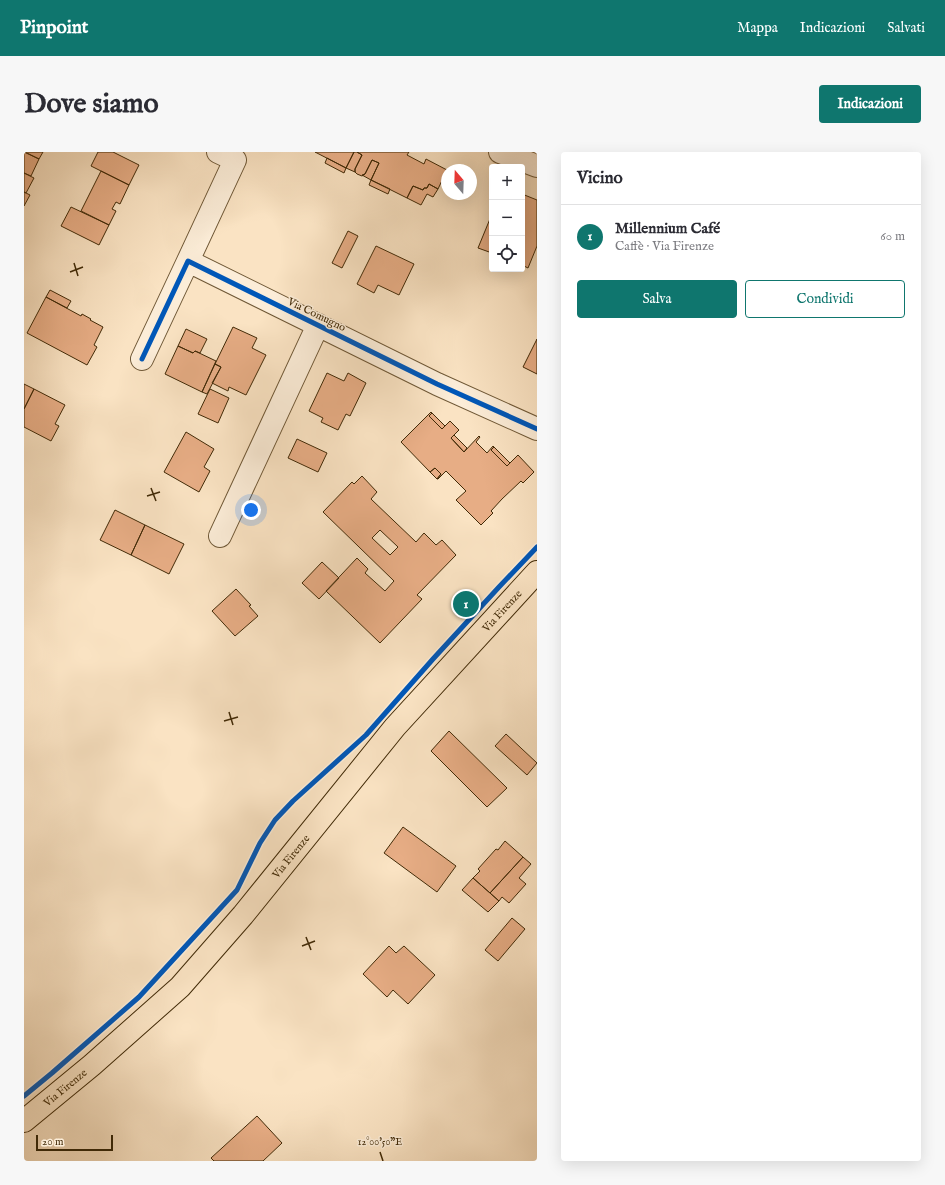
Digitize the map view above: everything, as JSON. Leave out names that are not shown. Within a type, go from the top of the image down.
[{"type":"main road","name":"Via Firenze","points":[[24,1121],[92,1065],[180,987],[243,915],[395,727],[537,572]]},
{"type":"street","points":[[500,152],[537,166]]},
{"type":"street","points":[[142,359],[188,261],[231,155]]},
{"type":"street","name":"Via Comugno","points":[[188,261],[437,384],[537,429]]},
{"type":"street","name":"Via Comugno","points":[[220,536],[318,325]]},
{"type":"building","points":[[24,152],[39,159],[31,176],[24,173]]},
{"type":"building","points":[[25,152],[43,152],[39,159]]},
{"type":"building","points":[[98,152],[113,152],[139,165],[129,185],[91,166]]},
{"type":"building","points":[[315,152],[354,152],[346,168]]},
{"type":"building","points":[[354,152],[362,155],[355,172],[346,168]]},
{"type":"building","points":[[357,152],[409,152],[407,155],[424,164],[426,159],[441,167],[441,183],[438,189],[429,184],[427,188],[424,188],[423,190],[413,186],[407,198],[371,180],[379,163],[372,160],[365,174],[362,176],[357,174],[355,169],[362,155]]},
{"type":"building","points":[[327,158],[346,168],[344,173],[325,163]]},
{"type":"building","points":[[372,160],[379,163],[371,180],[362,175],[365,174]]},
{"type":"building","points":[[101,171],[129,185],[120,204],[116,202],[112,209],[116,211],[109,225],[81,211]]},
{"type":"building","points":[[24,173],[34,178],[26,193],[24,192]]},
{"type":"building","points":[[371,180],[390,189],[388,194],[369,185]]},
{"type":"building","points":[[429,184],[438,189],[433,197],[427,194],[421,205],[407,198],[413,186],[423,190],[424,188],[427,188]]},
{"type":"building","points":[[24,192],[30,195],[24,206]]},
{"type":"building","points":[[525,195],[537,200],[537,246],[528,268],[525,266]]},
{"type":"building","points":[[71,207],[109,225],[99,245],[61,226]]},
{"type":"building","points":[[489,221],[489,252],[478,248]]},
{"type":"building","points":[[348,231],[358,236],[342,268],[332,263]]},
{"type":"building","points":[[376,246],[414,264],[399,295],[378,285],[374,293],[357,284]]},
{"type":"building","points":[[50,290],[71,301],[67,308],[46,297]]},
{"type":"building","points":[[46,297],[81,316],[82,314],[103,327],[94,345],[97,347],[87,365],[27,333]]},
{"type":"building","points":[[233,327],[257,338],[252,348],[266,355],[246,395],[229,387],[228,391],[212,383],[221,367],[215,364]]},
{"type":"building","points":[[186,329],[207,339],[200,353],[195,351],[193,353],[178,346]]},
{"type":"building","points":[[537,339],[537,374],[523,367]]},
{"type":"building","points":[[178,346],[193,353],[195,351],[216,361],[202,392],[165,374]]},
{"type":"building","points":[[215,364],[221,367],[207,394],[202,392]]},
{"type":"building","points":[[327,373],[344,381],[348,373],[366,383],[350,416],[346,414],[338,430],[321,422],[323,418],[309,411]]},
{"type":"building","points":[[24,384],[34,389],[24,409]]},
{"type":"building","points":[[34,389],[65,405],[55,424],[59,426],[51,441],[24,427],[24,409]]},
{"type":"building","points":[[210,389],[229,398],[218,423],[198,414]]},
{"type":"building","points":[[431,412],[432,413],[429,416],[442,429],[450,421],[459,430],[451,438],[464,452],[479,436],[480,437],[476,442],[487,453],[493,446],[494,447],[491,450],[507,466],[518,455],[534,472],[523,483],[521,481],[502,499],[491,511],[493,513],[481,525],[456,500],[466,491],[446,471],[437,479],[441,474],[435,468],[430,472],[401,442]]},
{"type":"building","points":[[432,413],[445,426],[442,429],[429,416]]},
{"type":"building","points":[[186,432],[214,449],[204,467],[210,471],[199,492],[164,472]]},
{"type":"building","points":[[454,435],[467,448],[464,452],[451,438]]},
{"type":"building","points":[[297,439],[327,453],[318,472],[288,458]]},
{"type":"building","points":[[494,447],[510,463],[507,466],[491,450]]},
{"type":"building","points":[[435,468],[441,474],[437,479],[430,472]]},
{"type":"building","points":[[362,476],[377,492],[371,499],[416,542],[424,533],[436,545],[442,540],[456,555],[417,595],[422,599],[380,643],[326,591],[357,558],[368,569],[365,573],[385,591],[394,581],[323,512],[352,482],[354,484]],"holes":[[[380,530],[398,547],[390,555],[372,538]]]},
{"type":"building","points":[[115,510],[145,525],[131,555],[100,540]]},
{"type":"building","points":[[145,525],[184,544],[169,574],[131,555]]},
{"type":"building","points":[[322,562],[339,578],[319,599],[302,583]]},
{"type":"building","points":[[236,589],[251,605],[249,606],[258,616],[235,636],[212,611]]},
{"type":"building","points":[[449,731],[507,788],[487,807],[431,751]]},
{"type":"building","points":[[506,734],[537,763],[527,775],[495,746]]},
{"type":"building","points":[[403,827],[456,866],[437,892],[384,853]]},
{"type":"building","points":[[505,841],[523,857],[490,893],[473,878],[480,871],[478,869],[496,849],[498,850]]},
{"type":"building","points":[[523,857],[531,864],[519,878],[526,884],[509,903],[502,897],[499,901],[490,893]]},
{"type":"building","points":[[473,878],[499,901],[488,912],[462,890]]},
{"type":"building","points":[[512,918],[525,929],[498,961],[485,950]]},
{"type":"building","points":[[389,946],[396,953],[404,946],[435,975],[408,1004],[393,990],[387,997],[363,974]]},
{"type":"building","points":[[257,1116],[282,1143],[263,1161],[214,1161],[211,1158]]},
{"type":"cycle path","points":[[142,359],[188,261],[437,384],[537,429]]},
{"type":"cycle path","points":[[24,1096],[139,997],[237,890],[260,843],[275,820],[293,801],[366,735],[433,659],[537,547]]},
{"type":"place","name":"Millennium Café","points":[[466,604]]}]
